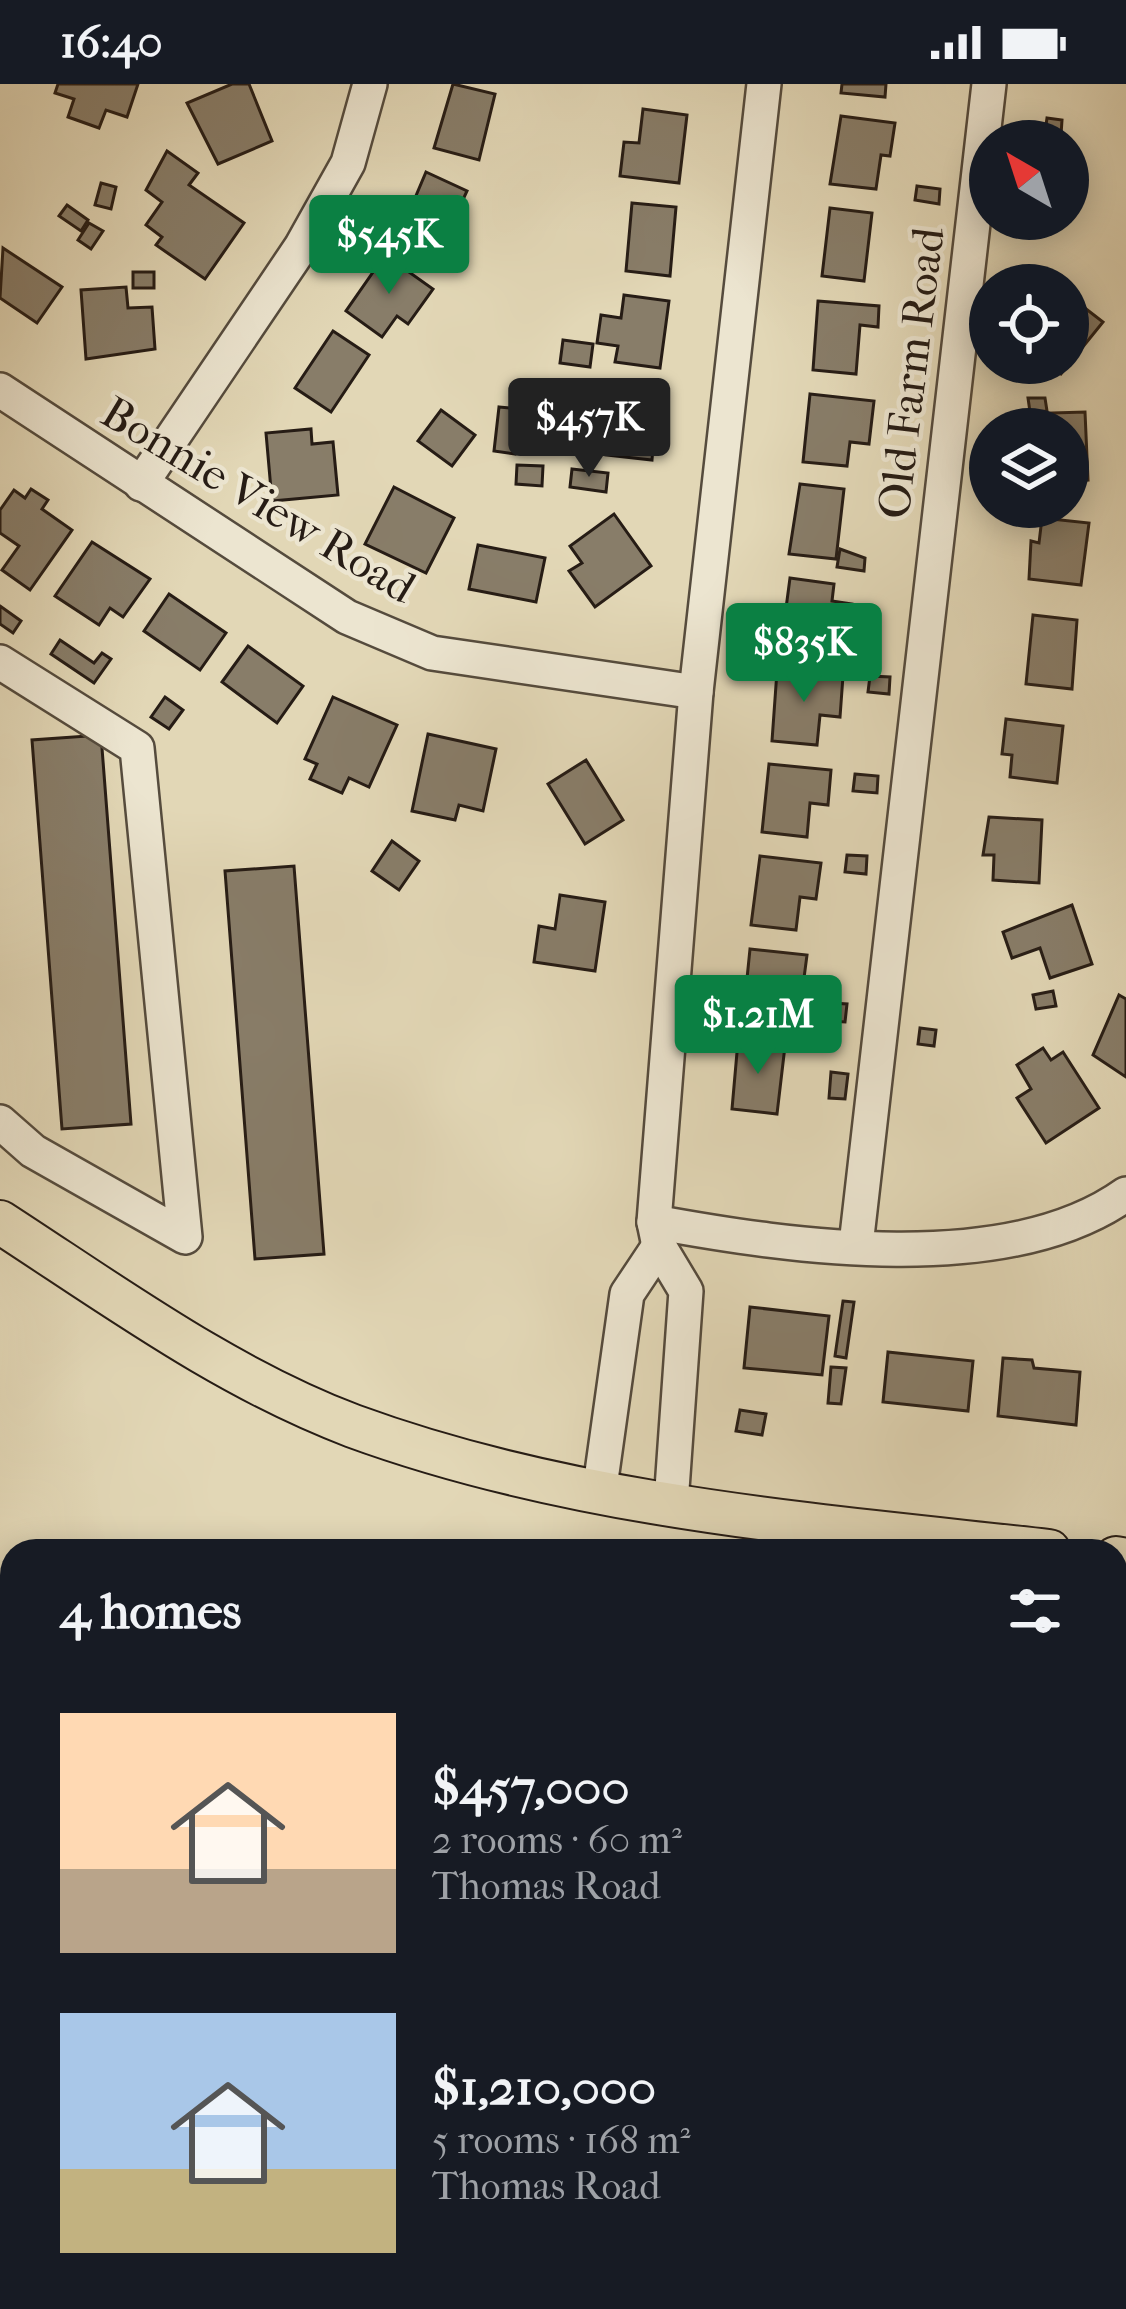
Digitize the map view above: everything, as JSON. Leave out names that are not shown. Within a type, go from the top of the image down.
[{"type":"main road","points":[[0,1222],[224,1366],[350,1425],[599,1494],[954,1539]]},
{"type":"street","points":[[141,484],[313,226],[348,164],[370,84]]},
{"type":"street","points":[[599,1494],[627,1294],[657,1234],[696,692],[764,84]]},
{"type":"street","name":"Old Farm Road","points":[[856,1245],[988,84]]},
{"type":"street","name":"Bonnie View Road","points":[[0,390],[347,617],[432,653],[696,692]]},
{"type":"street","points":[[0,662],[137,748],[185,1237],[33,1151],[0,1122]]},
{"type":"street","points":[[657,1234],[966,1247],[1030,1238],[1126,1194]]},
{"type":"street","points":[[657,1234],[686,1292],[671,1503]]},
{"type":"building","points":[[58,84],[138,84],[127,117],[106,110],[99,128],[68,117],[74,99],[55,93]]},
{"type":"building","points":[[232,84],[249,84],[272,141],[218,164],[187,103]]},
{"type":"building","points":[[453,84],[495,94],[479,160],[434,148]]},
{"type":"building","points":[[842,84],[886,84],[885,97],[841,93]]},
{"type":"building","points":[[643,109],[687,115],[679,183],[620,176],[624,142],[639,143]]},
{"type":"building","points":[[841,116],[895,123],[890,156],[881,155],[876,189],[830,184]]},
{"type":"building","points":[[167,151],[198,173],[189,185],[244,223],[205,279],[156,245],[162,237],[146,225],[162,202],[146,190]]},
{"type":"building","points":[[426,172],[467,191],[438,254],[399,236]]},
{"type":"building","points":[[101,183],[116,187],[111,209],[95,205]]},
{"type":"building","points":[[917,186],[940,189],[939,204],[915,200]]},
{"type":"building","points":[[632,203],[676,207],[670,276],[626,271]]},
{"type":"building","points":[[67,205],[88,220],[81,231],[59,216]]},
{"type":"building","points":[[830,208],[872,213],[864,281],[822,276]]},
{"type":"building","points":[[89,223],[103,231],[91,249],[78,240]]},
{"type":"building","points":[[3,248],[62,287],[37,323],[0,298]]},
{"type":"building","points":[[385,255],[433,289],[408,324],[397,316],[382,337],[346,311]]},
{"type":"building","points":[[133,272],[154,272],[154,288],[133,288]]},
{"type":"building","points":[[126,287],[128,308],[152,307],[155,349],[86,359],[81,290]]},
{"type":"building","points":[[624,295],[669,301],[660,368],[615,362],[618,346],[597,343],[601,315],[621,318]]},
{"type":"building","points":[[818,301],[879,306],[878,327],[860,325],[856,374],[813,370]]},
{"type":"building","points":[[1089,311],[1103,322],[1089,339]]},
{"type":"building","points":[[333,331],[369,355],[331,412],[295,388]]},
{"type":"building","points":[[563,340],[593,344],[590,367],[560,363]]},
{"type":"building","points":[[613,389],[657,393],[652,460],[606,455]]},
{"type":"building","points":[[810,394],[874,401],[869,444],[850,442],[847,466],[803,462]]},
{"type":"building","points":[[1028,398],[1045,398],[1047,408],[1029,408]]},
{"type":"building","points":[[499,407],[519,409],[515,454],[494,451]]},
{"type":"building","points":[[441,410],[475,435],[452,466],[418,441]]},
{"type":"building","points":[[311,429],[312,444],[333,442],[338,495],[272,501],[266,433]]},
{"type":"building","points":[[517,465],[543,466],[542,486],[516,484]]},
{"type":"building","points":[[572,469],[608,473],[606,492],[570,487]]},
{"type":"building","points":[[800,484],[844,489],[836,559],[789,554]]},
{"type":"building","points":[[394,487],[454,518],[426,573],[365,544]]},
{"type":"building","points":[[31,489],[48,500],[42,509],[72,530],[30,590],[2,570],[19,546],[0,533],[0,510],[14,490],[25,498]]},
{"type":"building","points":[[614,514],[651,566],[595,607],[569,571],[582,563],[570,546]]},
{"type":"building","points":[[1041,528],[1088,528],[1081,585],[1029,579],[1031,541],[1039,543]]},
{"type":"building","points":[[92,542],[150,579],[123,617],[110,608],[99,625],[55,596]]},
{"type":"building","points":[[478,545],[545,558],[536,602],[469,589]]},
{"type":"building","points":[[840,549],[865,558],[864,571],[837,567]]},
{"type":"building","points":[[790,578],[834,584],[832,601],[852,604],[846,654],[781,646]]},
{"type":"building","points":[[169,594],[226,633],[200,670],[144,631]]},
{"type":"building","points":[[0,606],[21,621],[13,633],[0,624]]},
{"type":"building","points":[[1033,615],[1077,620],[1072,689],[1026,684]]},
{"type":"building","points":[[60,640],[94,663],[102,653],[111,659],[94,683],[51,654]]},
{"type":"building","points":[[248,646],[303,686],[277,723],[222,682]]},
{"type":"building","points":[[777,671],[843,676],[840,717],[820,715],[817,745],[772,741]]},
{"type":"building","points":[[870,676],[890,677],[889,694],[868,692]]},
{"type":"building","points":[[165,697],[183,710],[169,729],[151,717]]},
{"type":"building","points":[[333,697],[397,725],[369,787],[349,778],[342,793],[310,779],[317,764],[305,759]]},
{"type":"building","points":[[1006,719],[1063,726],[1057,783],[1010,777],[1012,755],[1002,754]]},
{"type":"building","points":[[428,734],[496,749],[483,811],[459,805],[455,820],[412,811]]},
{"type":"building","points":[[101,735],[131,1124],[62,1129],[32,740]]},
{"type":"building","points":[[586,760],[623,820],[585,844],[548,784]]},
{"type":"building","points":[[769,764],[831,770],[828,805],[810,803],[807,837],[762,832]]},
{"type":"building","points":[[855,774],[878,776],[877,793],[853,791]]},
{"type":"building","points":[[989,817],[1042,820],[1039,883],[993,880],[994,855],[983,855]]},
{"type":"building","points":[[392,841],[419,861],[399,890],[372,871]]},
{"type":"building","points":[[847,855],[867,856],[866,874],[845,872]]},
{"type":"building","points":[[760,856],[821,863],[816,899],[800,897],[796,930],[751,925]]},
{"type":"building","points":[[294,866],[324,1254],[255,1259],[225,871]]},
{"type":"building","points":[[560,895],[605,902],[595,971],[534,962],[539,926],[555,929]]},
{"type":"building","points":[[1072,905],[1092,964],[1050,978],[1040,948],[1012,958],[1003,932]]},
{"type":"building","points":[[750,949],[807,955],[801,1001],[789,1000],[786,1023],[743,1018]]},
{"type":"building","points":[[1053,991],[1056,1006],[1036,1009],[1033,995]]},
{"type":"building","points":[[1119,995],[1126,999],[1126,1077],[1093,1055]]},
{"type":"building","points":[[831,1003],[847,1004],[845,1022],[830,1021]]},
{"type":"building","points":[[920,1028],[936,1030],[934,1046],[918,1044]]},
{"type":"building","points":[[738,1041],[785,1046],[777,1114],[732,1109]]},
{"type":"building","points":[[1043,1048],[1051,1060],[1063,1052],[1099,1108],[1046,1143],[1017,1098],[1031,1089],[1017,1065]]},
{"type":"building","points":[[831,1072],[848,1074],[845,1099],[829,1098]]},
{"type":"building","points":[[843,1301],[854,1302],[846,1358],[835,1356]]},
{"type":"building","points":[[750,1307],[829,1316],[822,1375],[744,1368]]},
{"type":"building","points":[[888,1352],[973,1361],[968,1411],[883,1402]]},
{"type":"building","points":[[1003,1358],[1032,1360],[1034,1368],[1080,1372],[1076,1425],[998,1416]]},
{"type":"building","points":[[831,1367],[846,1368],[841,1404],[828,1403]]},
{"type":"building","points":[[740,1410],[766,1414],[762,1435],[736,1431]]}]
